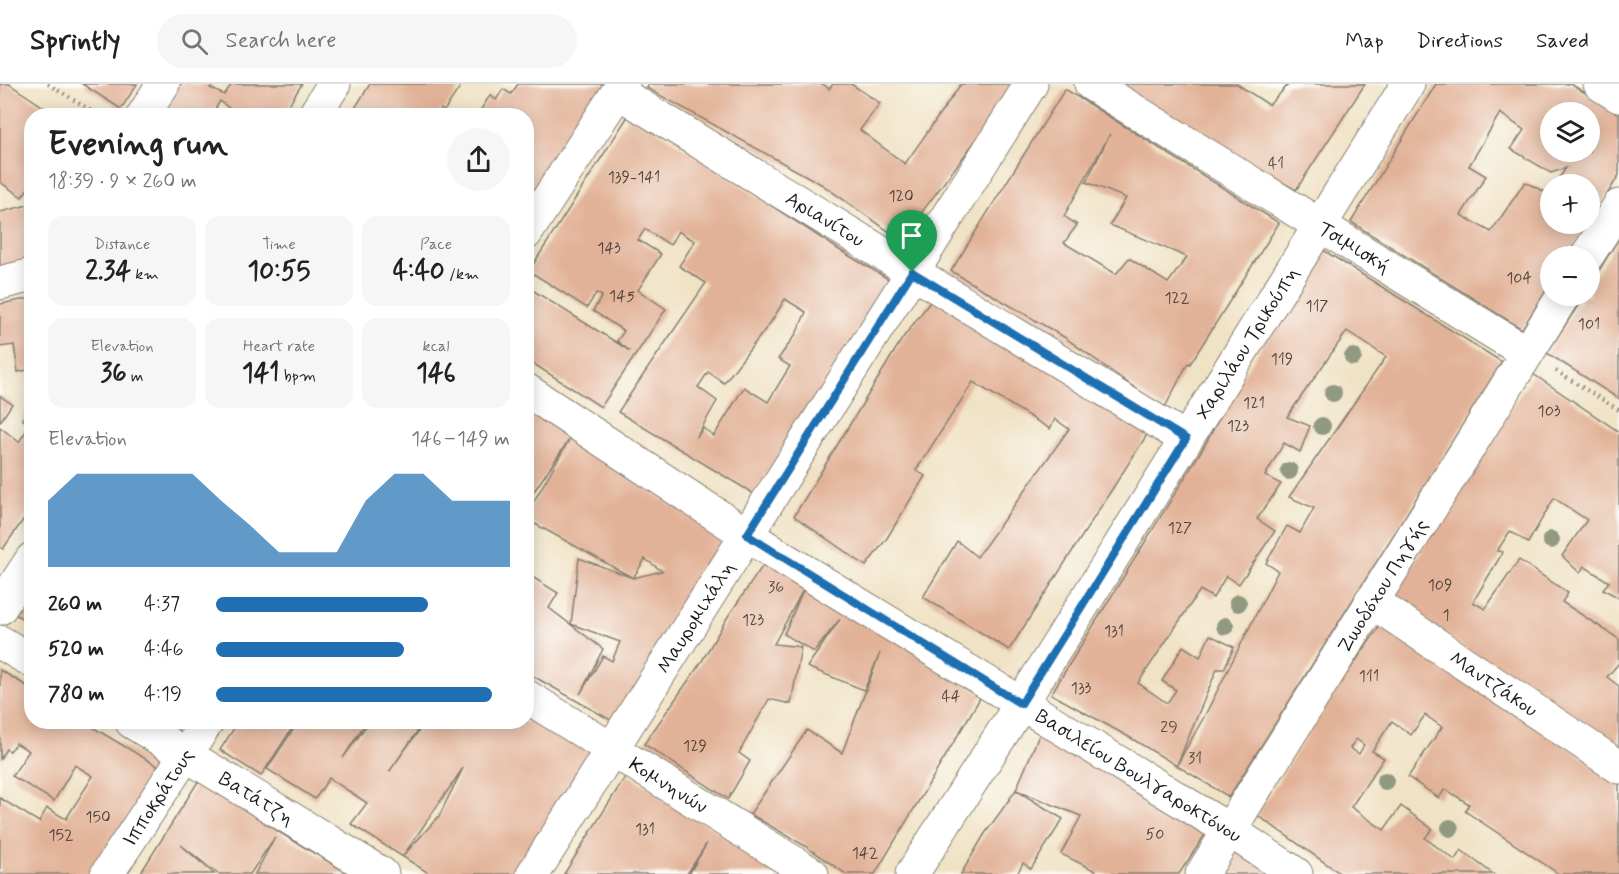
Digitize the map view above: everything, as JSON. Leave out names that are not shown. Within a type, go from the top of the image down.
[{"type":"street","points":[[148,108],[163,84]]},
{"type":"street","points":[[319,108],[334,84]]},
{"type":"street","name":"Μαυρομιχάλη","points":[[533,874],[1031,84]]},
{"type":"street","name":"Τσιμισκή","points":[[1091,84],[1527,353]]},
{"type":"street","name":"Χαριλάου Τρικούπη","points":[[912,874],[1021,704],[1408,84]]},
{"type":"street","points":[[1600,84],[1619,96]]},
{"type":"street","points":[[534,220],[621,88]]},
{"type":"street","name":"Αριανίτου","points":[[621,88],[912,272],[1186,439]]},
{"type":"street","points":[[1593,246],[1619,206]]},
{"type":"street","points":[[0,283],[24,277]]},
{"type":"street","name":"Ζωοδόχου Πηγής","points":[[1202,874],[1557,306]]},
{"type":"street","name":"Βασιλείου Βουλγαροκτόνου","points":[[534,395],[747,535],[1229,830],[1296,874]]},
{"type":"street","points":[[0,608],[24,571]]},
{"type":"street","name":"Μαντζάκου","points":[[1371,601],[1619,767]]},
{"type":"street","points":[[0,642],[24,656]]},
{"type":"street","name":"Κομνηνών","points":[[534,701],[812,874]]},
{"type":"street","name":"Βατάτζη","points":[[144,729],[382,874]]},
{"type":"street","name":"Ιπποκράτους","points":[[107,874],[202,729]]},
{"type":"path","points":[[48,84],[87,108]]},
{"type":"path","points":[[1527,353],[1619,410]]},
{"type":"building","points":[[0,84],[9,84],[45,108],[24,108],[24,194],[22,197],[0,182]]},
{"type":"building","points":[[82,84],[137,84],[119,108]]},
{"type":"building","points":[[171,84],[213,84],[210,88],[224,95],[232,84],[302,84],[287,108],[229,108],[220,101],[216,108],[156,108]]},
{"type":"building","points":[[370,84],[462,84],[446,108],[355,108]]},
{"type":"building","points":[[518,84],[607,84],[534,196],[534,108],[482,108],[490,95],[496,100],[503,89],[511,94]]},
{"type":"building","points":[[649,84],[823,84],[829,89],[833,84],[851,84],[880,103],[860,130],[905,164],[961,84],[1018,84],[901,240],[821,184],[647,88]]},
{"type":"building","points":[[1117,84],[1237,84],[1269,105],[1289,84],[1365,84],[1296,190],[1233,156]]},
{"type":"building","points":[[1436,84],[1571,84],[1600,102],[1540,102],[1540,162],[1600,162],[1600,102],[1619,114],[1619,175],[1600,206],[1600,174],[1562,174],[1566,168],[1551,173],[1511,149],[1524,130],[1500,113],[1469,166],[1486,176],[1461,215],[1491,232],[1525,182],[1540,190],[1540,234],[1582,234],[1575,246],[1540,246],[1540,300],[1522,329],[1351,222]]},
{"type":"building","points":[[1065,89],[1279,223],[1190,364],[1188,363],[1164,409],[1064,337],[951,271]],"holes":[[[1110,134],[1086,182],[1126,198],[1110,225],[1187,257],[1168,283],[1129,258],[1116,274],[1064,243],[1077,225],[1064,216]]]},
{"type":"building","points":[[630,113],[841,251],[890,280],[754,494],[618,412],[706,283],[679,266],[695,241],[678,231],[670,245],[645,229],[638,240],[661,254],[638,290],[666,309],[601,407],[534,364],[534,291],[630,351],[617,341],[624,331],[593,311],[602,296],[596,293],[587,308],[534,274],[534,263]],"holes":[[[785,299],[806,312],[796,334],[778,359],[790,366],[768,402],[744,387],[714,436],[703,428],[696,438],[717,401],[698,387],[708,372],[724,383],[771,322]]]},
{"type":"building","points":[[24,206],[24,264],[0,271],[0,212]]},
{"type":"building","points":[[1619,238],[1619,399],[1547,353],[1578,306],[1600,306],[1600,269]]},
{"type":"building","points":[[1323,250],[1502,362],[1229,797],[1129,737],[1051,694],[1205,445],[1238,383]],"holes":[[[1347,331],[1386,357],[1289,497],[1314,508],[1300,533],[1287,526],[1266,563],[1278,571],[1177,765],[1217,669],[1224,669],[1234,647],[1210,635],[1200,657],[1183,646],[1162,681],[1176,690],[1167,703],[1138,683],[1200,590],[1213,598],[1226,576],[1239,584],[1275,531],[1257,519],[1281,484],[1265,476],[1284,443],[1300,452],[1310,426],[1287,417]]]},
{"type":"building","points":[[936,294],[1150,430],[1009,650],[923,597],[957,541],[977,557],[1069,429],[1055,419],[1050,429],[973,382],[916,470],[925,476],[887,538],[866,566],[794,516],[902,339]]},
{"type":"building","points":[[24,300],[24,371],[18,372],[14,345],[0,347],[0,304]]},
{"type":"building","points":[[1533,374],[1619,432],[1619,598],[1603,589],[1609,582],[1584,566],[1580,573],[1562,556],[1587,520],[1554,498],[1528,543],[1510,531],[1497,551],[1503,552],[1473,602],[1485,609],[1519,560],[1568,593],[1562,602],[1619,639],[1619,663],[1607,677],[1619,686],[1619,749],[1390,600]]},
{"type":"building","points":[[0,396],[12,404],[0,422]]},
{"type":"building","points":[[534,411],[677,509],[680,505],[734,538],[619,725],[534,677],[534,578],[558,593],[549,608],[603,649],[580,694],[603,656],[612,661],[620,642],[571,624],[579,558],[633,578],[534,523],[534,501],[569,440],[534,491]],"holes":[[[645,559],[662,571],[633,578]]]},
{"type":"building","points":[[0,427],[19,442],[24,434],[24,519],[3,549],[0,547]]},
{"type":"building","points":[[770,555],[982,695],[875,874],[846,874],[805,846],[750,814],[807,730],[842,753],[880,653],[864,690],[807,667],[840,619],[814,652],[784,634],[805,586],[774,644],[801,647],[791,704],[769,699],[739,753],[750,761],[728,799],[644,744],[702,661],[727,618]]},
{"type":"building","points":[[24,587],[24,620],[9,610]]},
{"type":"building","points":[[1382,623],[1619,782],[1619,874],[1559,874],[1465,811],[1469,804],[1445,789],[1439,798],[1408,777],[1442,727],[1425,715],[1411,735],[1392,721],[1372,751],[1384,758],[1351,807],[1384,830],[1401,806],[1432,829],[1425,838],[1455,860],[1461,850],[1493,874],[1341,874],[1257,815],[1339,685]],"holes":[[[1356,739],[1364,745],[1359,754],[1350,748]]]},
{"type":"building","points":[[0,670],[24,684],[24,729],[96,729],[159,767],[93,874],[0,874],[0,798],[39,822],[47,808],[66,819],[93,776],[75,765],[54,801],[12,776],[29,751],[16,743],[10,751],[6,749],[0,759]]},
{"type":"building","points":[[534,717],[594,754],[519,874],[430,874],[351,824],[367,803],[329,778],[315,799],[267,769],[293,729],[362,729],[343,758],[364,729],[419,729],[389,772],[420,729],[534,729]],"holes":[[[463,768],[439,816],[403,856]]]},
{"type":"building","points":[[1042,728],[1206,833],[1179,874],[1094,874],[1096,871],[1061,854],[1081,816],[1016,790]]},
{"type":"building","points":[[234,729],[291,729],[261,776],[220,750]]},
{"type":"building","points":[[627,774],[786,874],[689,874],[707,843],[687,874],[564,874]]},
{"type":"building","points":[[199,780],[349,874],[255,874],[275,837],[250,874],[218,874],[181,845],[214,874],[140,874]]},
{"type":"building","points":[[1016,790],[1063,819],[1031,869],[1023,863],[1017,874],[961,874],[984,835]]},
{"type":"building","points":[[1236,848],[1278,874],[1221,874]]},
{"type":"route","points":[[912,272],[1186,439],[1021,704],[747,535],[912,272]]}]
